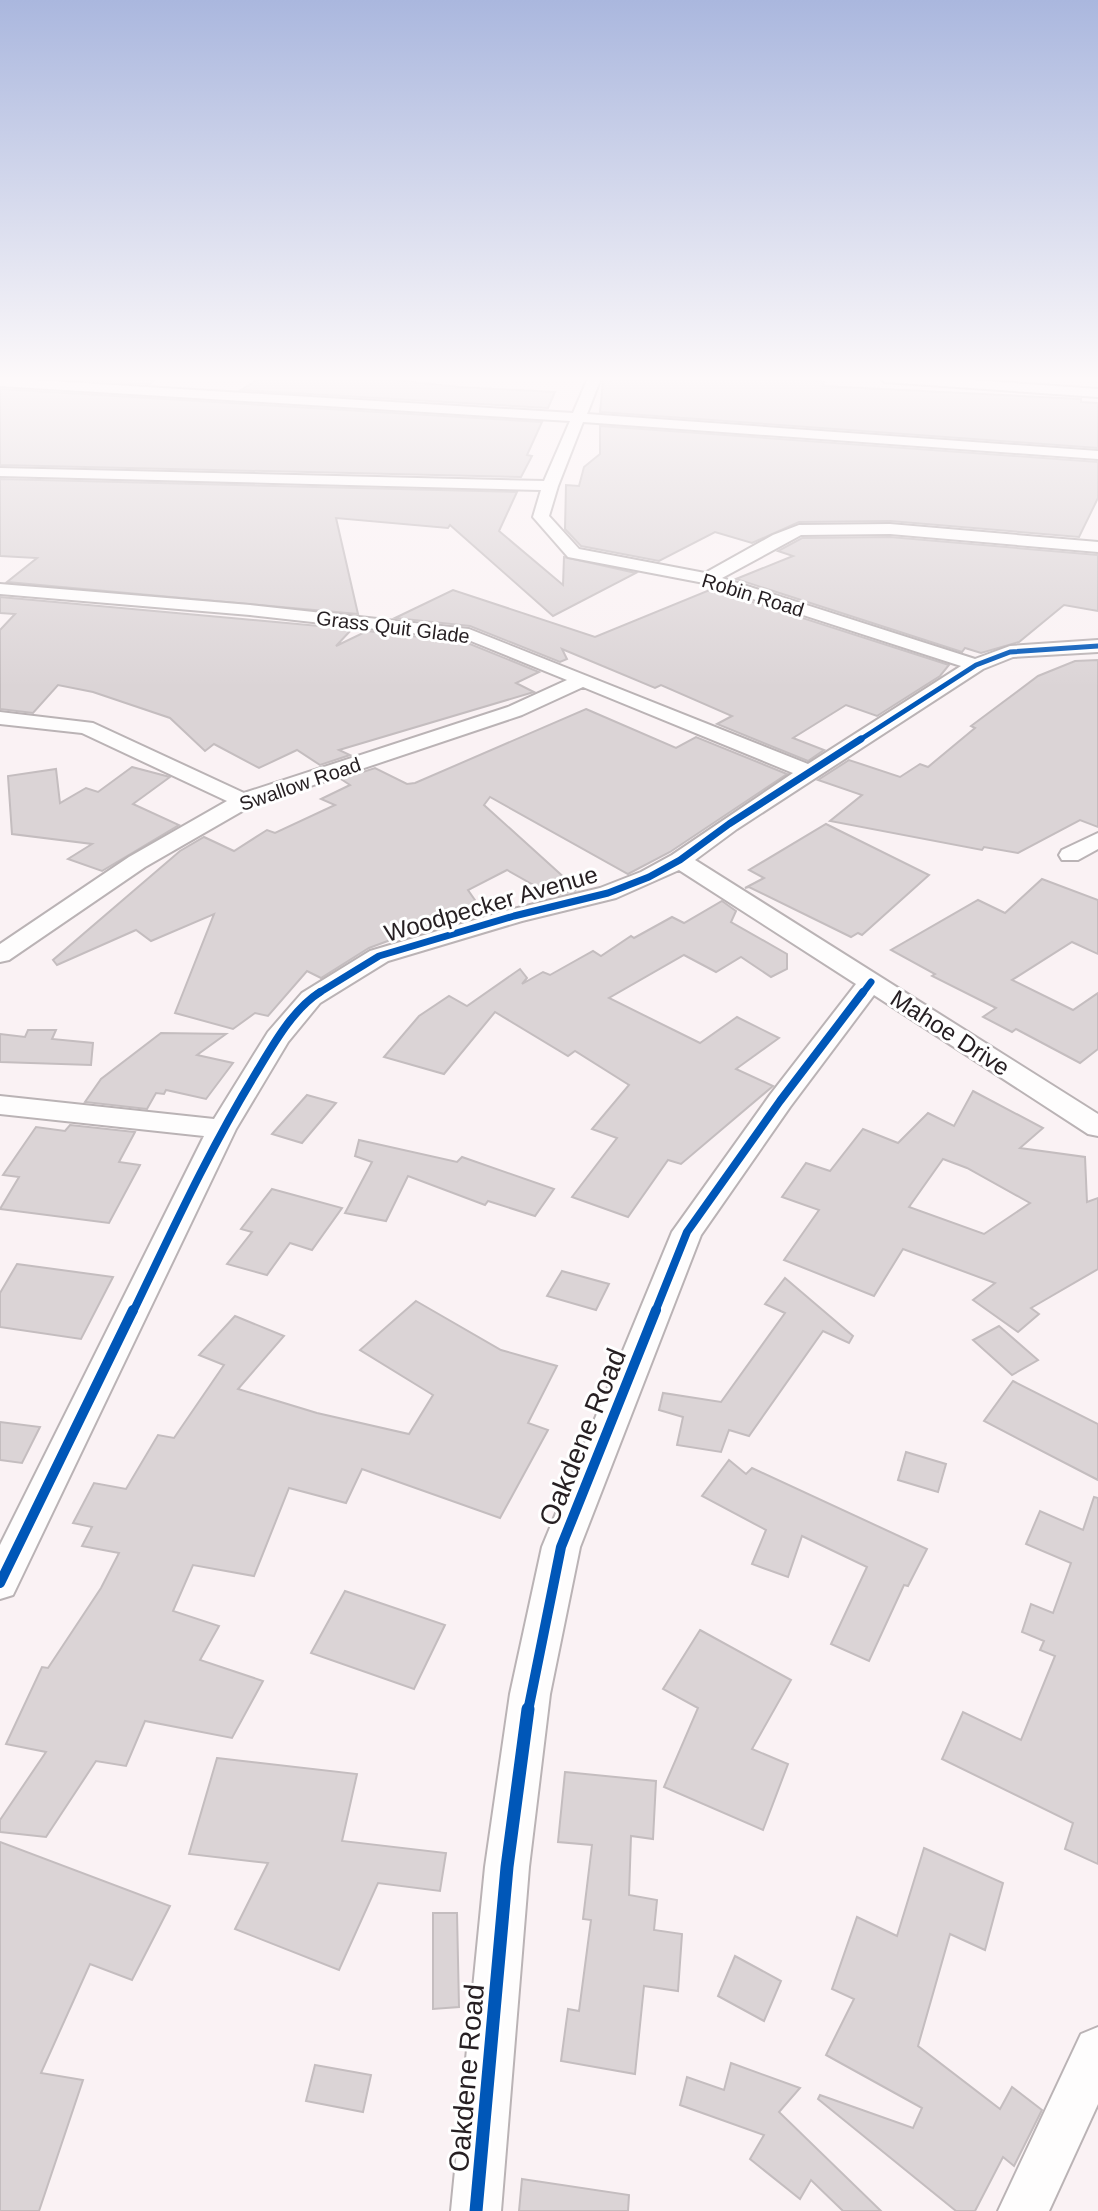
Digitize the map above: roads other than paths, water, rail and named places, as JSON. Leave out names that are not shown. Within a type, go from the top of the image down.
[{"type":"street","points":[[361,481],[550,486],[552,481]]},
{"type":"street","name":"Robin Road","points":[[550,486],[541,517],[574,553],[708,579],[976,665]]},
{"type":"street","points":[[708,579],[779,538],[799,530],[890,529],[1098,547]]},
{"type":"street","name":"Grass Quit Glade","points":[[0,589],[250,610],[469,634],[809,772]]},
{"type":"street","name":"Woodpecker Avenue","points":[[0,1583],[222,1129],[277,1038],[311,998],[379,956],[514,916],[608,893],[649,877],[680,860],[809,772],[976,665],[1010,652],[1098,646]]},
{"type":"street","name":"Swallow Road","points":[[0,955],[137,862],[243,801],[515,711],[581,681]]},
{"type":"street","points":[[0,718],[86,727],[243,801]]},
{"type":"street","points":[[1070,855],[1098,840]]},
{"type":"street","name":"Mahoe Drive","points":[[680,860],[1098,1127]]},
{"type":"street","points":[[0,925],[27,935]]},
{"type":"street","name":"Oakdene Road","points":[[476,2211],[509,1851],[530,1694],[561,1547],[687,1232],[871,982]]},
{"type":"street","points":[[0,1105],[222,1129]]},
{"type":"street","points":[[1023,2211],[1098,2051]]}]
